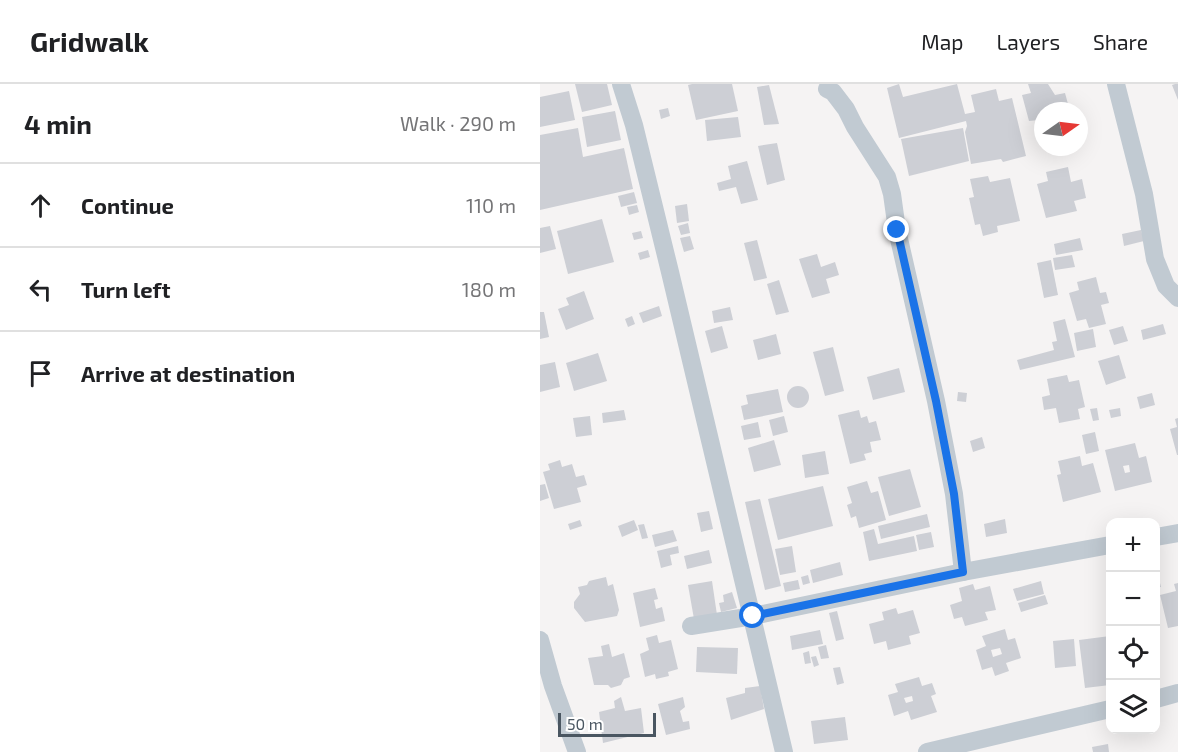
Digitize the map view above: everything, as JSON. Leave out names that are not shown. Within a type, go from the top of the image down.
[{"type":"street","points":[[621,84],[640,147],[784,752]]},
{"type":"street","points":[[1116,84],[1144,194],[1155,259],[1166,286],[1178,298]]},
{"type":"street","points":[[827,89],[833,92],[846,109],[887,177],[892,194],[897,230],[936,401],[954,494],[963,572]]},
{"type":"street","points":[[1160,536],[1178,533]]},
{"type":"street","points":[[691,626],[753,616],[963,572],[1106,546]]},
{"type":"street","points":[[540,640],[553,686],[577,752]]},
{"type":"street","points":[[1160,698],[1178,693]]},
{"type":"street","points":[[927,752],[1106,710]]},
{"type":"building","points":[[575,84],[607,84],[612,105],[582,112]]},
{"type":"building","points":[[732,84],[738,111],[696,120],[688,85]]},
{"type":"building","points":[[899,84],[903,97],[957,84],[965,114],[975,112],[971,95],[996,89],[999,101],[1012,98],[1026,156],[1003,162],[1001,159],[971,164],[965,132],[966,121],[899,138],[887,88]]},
{"type":"building","points":[[1028,84],[1048,84],[1055,95],[1065,93],[1067,102],[1034,102],[1034,120],[1029,121],[1022,95],[1031,93]]},
{"type":"building","points":[[1178,84],[1178,100],[1172,85]]},
{"type":"building","points":[[769,85],[779,124],[764,125],[757,87]]},
{"type":"building","points":[[569,91],[575,120],[540,127],[540,97]]},
{"type":"building","points":[[668,108],[670,116],[661,119],[659,110]]},
{"type":"building","points":[[615,111],[621,140],[587,147],[582,117]]},
{"type":"building","points":[[738,117],[741,137],[707,141],[705,120]]},
{"type":"building","points":[[578,128],[583,157],[624,148],[633,189],[540,210],[540,135]]},
{"type":"building","points":[[963,128],[969,161],[909,176],[901,139]]},
{"type":"building","points":[[777,143],[785,180],[767,185],[758,146]]},
{"type":"building","points":[[747,161],[758,200],[741,204],[736,187],[719,191],[717,183],[731,179],[728,166]]},
{"type":"building","points":[[1068,167],[1071,182],[1082,179],[1086,198],[1074,201],[1077,211],[1046,218],[1037,184],[1048,181],[1046,172]]},
{"type":"building","points":[[988,176],[990,182],[1010,178],[1020,221],[997,226],[998,232],[983,236],[980,224],[975,225],[969,198],[974,197],[970,179]]},
{"type":"building","points":[[634,192],[637,203],[621,207],[618,196]]},
{"type":"building","points":[[687,204],[689,221],[677,223],[675,206]]},
{"type":"building","points":[[637,205],[639,212],[629,215],[627,207]]},
{"type":"building","points":[[602,219],[614,262],[568,274],[557,231]]},
{"type":"building","points":[[688,223],[690,233],[681,235],[678,226]]},
{"type":"building","points":[[550,226],[556,249],[540,253],[540,228]]},
{"type":"building","points":[[1141,230],[1144,241],[1124,246],[1122,234]]},
{"type":"building","points":[[641,231],[643,238],[634,240],[632,233]]},
{"type":"building","points":[[690,236],[694,249],[684,252],[680,238]]},
{"type":"building","points":[[1080,238],[1083,250],[1056,255],[1054,244]]},
{"type":"building","points":[[757,240],[767,278],[754,281],[744,243]]},
{"type":"building","points":[[648,250],[650,257],[640,260],[638,253]]},
{"type":"building","points":[[817,254],[821,267],[835,262],[839,275],[826,279],[830,293],[812,298],[799,259]]},
{"type":"building","points":[[1072,255],[1075,267],[1055,270],[1053,258]]},
{"type":"building","points":[[1051,260],[1058,295],[1044,298],[1037,263]]},
{"type":"building","points":[[1096,277],[1100,293],[1106,292],[1109,303],[1101,305],[1106,324],[1089,328],[1086,319],[1077,321],[1069,293],[1079,290],[1077,282]]},
{"type":"building","points":[[779,280],[789,312],[776,315],[767,284]]},
{"type":"building","points":[[584,291],[594,319],[566,330],[558,309],[569,305],[566,298]]},
{"type":"building","points":[[659,306],[662,316],[643,323],[639,313]]},
{"type":"building","points":[[730,307],[733,320],[714,323],[712,311]]},
{"type":"building","points":[[540,312],[544,312],[549,337],[540,339]]},
{"type":"building","points":[[632,316],[635,324],[628,327],[625,319]]},
{"type":"building","points":[[1065,319],[1075,357],[1020,370],[1017,360],[1054,350],[1052,342],[1057,341],[1053,322]]},
{"type":"building","points":[[1163,324],[1166,334],[1143,340],[1141,330]]},
{"type":"building","points":[[722,326],[728,348],[711,353],[705,331]]},
{"type":"building","points":[[1123,326],[1128,341],[1114,345],[1109,330]]},
{"type":"building","points":[[1093,329],[1096,347],[1077,351],[1074,333]]},
{"type":"building","points":[[776,334],[781,354],[758,360],[753,340]]},
{"type":"building","points":[[833,347],[844,391],[825,396],[813,352]]},
{"type":"building","points":[[598,353],[607,381],[574,391],[566,363]]},
{"type":"building","points":[[1119,355],[1126,378],[1106,385],[1098,361]]},
{"type":"building","points":[[555,362],[560,387],[540,392],[540,365]]},
{"type":"building","points":[[899,368],[905,392],[873,400],[867,377]]},
{"type":"building","points":[[1067,375],[1069,382],[1079,380],[1085,407],[1078,409],[1080,419],[1059,423],[1056,408],[1044,410],[1042,397],[1050,395],[1047,379]]},
{"type":"building","points":[[798,386],[806,389],[809,397],[806,405],[798,408],[790,405],[787,397],[790,389]]},
{"type":"building","points":[[778,389],[783,412],[744,420],[741,406],[748,404],[746,395]]},
{"type":"building","points":[[958,392],[967,393],[966,402],[957,401]]},
{"type":"building","points":[[1152,393],[1155,405],[1140,409],[1137,397]]},
{"type":"building","points":[[1097,408],[1099,420],[1093,421],[1090,409]]},
{"type":"building","points":[[1120,408],[1121,416],[1111,418],[1109,410]]},
{"type":"building","points":[[624,410],[626,420],[603,423],[602,413]]},
{"type":"building","points":[[859,410],[861,418],[867,416],[869,423],[876,421],[881,440],[870,442],[872,452],[864,454],[866,460],[850,464],[838,415]]},
{"type":"building","points":[[590,416],[592,435],[576,437],[573,418]]},
{"type":"building","points":[[784,416],[788,432],[773,436],[769,420]]},
{"type":"building","points":[[1178,418],[1177,455],[1170,429],[1177,427],[1175,419]]},
{"type":"building","points":[[758,422],[761,437],[744,440],[741,426]]},
{"type":"building","points":[[1095,432],[1099,451],[1086,454],[1082,435]]},
{"type":"building","points":[[982,437],[985,448],[973,452],[970,441]]},
{"type":"building","points":[[774,440],[781,465],[754,472],[748,448]]},
{"type":"building","points":[[1135,443],[1139,458],[1146,456],[1152,482],[1115,491],[1105,450]],"holes":[[[1129,465],[1130,472],[1125,473],[1123,466]]]},
{"type":"building","points":[[825,451],[829,474],[805,478],[802,455]]},
{"type":"building","points":[[1080,456],[1082,466],[1093,463],[1101,492],[1063,502],[1057,475],[1061,474],[1058,461]]},
{"type":"building","points":[[560,460],[562,467],[572,464],[576,477],[584,475],[587,485],[577,488],[581,502],[554,509],[543,472],[550,470],[548,464]]},
{"type":"building","points":[[910,469],[921,507],[889,516],[878,477]]},
{"type":"building","points":[[867,481],[871,493],[878,491],[886,520],[859,528],[856,516],[851,518],[847,505],[852,503],[847,487]]},
{"type":"building","points":[[545,484],[549,498],[540,501],[540,485]]},
{"type":"building","points":[[823,486],[833,526],[778,540],[768,499]]},
{"type":"building","points":[[760,499],[781,586],[765,590],[745,502]]},
{"type":"building","points":[[709,511],[713,529],[701,532],[697,513]]},
{"type":"building","points":[[927,514],[930,527],[881,539],[878,526]]},
{"type":"building","points":[[1005,519],[1007,533],[986,537],[984,524]]},
{"type":"building","points":[[580,520],[582,526],[570,530],[568,524]]},
{"type":"building","points":[[634,520],[638,530],[622,537],[618,526]]},
{"type":"building","points":[[644,524],[648,538],[642,539],[638,525]]},
{"type":"building","points":[[874,529],[878,544],[914,536],[917,551],[869,561],[863,532]]},
{"type":"building","points":[[673,530],[677,541],[655,547],[652,535]]},
{"type":"building","points":[[931,532],[934,547],[919,550],[916,535]]},
{"type":"building","points":[[678,546],[679,553],[670,555],[672,565],[661,568],[657,551]]},
{"type":"building","points":[[792,546],[796,572],[780,575],[775,549]]},
{"type":"building","points":[[709,550],[712,563],[687,569],[684,556]]},
{"type":"building","points":[[840,562],[843,575],[813,583],[810,570]]},
{"type":"building","points":[[808,575],[810,583],[803,585],[801,577]]},
{"type":"building","points":[[606,577],[608,586],[613,584],[619,610],[617,616],[585,622],[574,608],[574,602],[580,594],[578,587],[587,585],[589,581]]},
{"type":"building","points":[[798,580],[800,589],[785,592],[783,583]]},
{"type":"building","points":[[712,581],[717,615],[694,619],[688,585]]},
{"type":"building","points":[[1041,581],[1044,594],[1017,601],[1013,589]]},
{"type":"building","points":[[1178,583],[1178,626],[1168,628],[1160,595],[1176,591],[1174,584]]},
{"type":"building","points":[[973,584],[975,590],[990,586],[996,610],[985,612],[988,620],[965,626],[962,617],[954,619],[950,605],[962,601],[959,588]]},
{"type":"building","points":[[655,588],[658,599],[654,600],[656,609],[662,607],[665,621],[640,627],[633,593]]},
{"type":"building","points":[[732,592],[737,608],[721,612],[719,603],[724,602],[723,595]]},
{"type":"building","points":[[1045,595],[1048,604],[1021,612],[1018,603]]},
{"type":"building","points":[[896,608],[898,614],[913,610],[920,633],[909,636],[911,644],[888,650],[886,641],[874,644],[869,624],[884,620],[882,612]]},
{"type":"building","points":[[837,611],[844,639],[836,641],[829,613]]},
{"type":"building","points":[[1005,629],[1008,640],[1015,638],[1021,658],[1006,663],[1009,671],[995,676],[992,667],[982,670],[976,650],[986,646],[982,636]],"holes":[[[1000,648],[1002,654],[993,657],[991,650]]]},
{"type":"building","points":[[820,630],[823,644],[792,650],[790,636]]},
{"type":"building","points":[[657,635],[659,643],[671,640],[678,669],[668,672],[669,676],[656,679],[655,674],[645,677],[640,654],[649,650],[646,638]]},
{"type":"building","points":[[1106,637],[1106,685],[1085,688],[1079,640]]},
{"type":"building","points":[[1074,639],[1076,666],[1055,668],[1053,641]]},
{"type":"building","points":[[609,644],[612,657],[624,653],[630,677],[624,679],[621,685],[611,688],[608,685],[594,685],[588,658],[603,656],[601,646]]},
{"type":"building","points":[[826,645],[829,658],[821,659],[818,647]]},
{"type":"building","points":[[697,647],[738,648],[737,674],[696,672]]},
{"type":"building","points":[[809,651],[811,663],[805,664],[803,653]]},
{"type":"building","points":[[816,656],[819,665],[814,667],[811,657]]},
{"type":"building","points":[[840,667],[844,683],[837,685],[833,668]]},
{"type":"building","points":[[919,677],[922,686],[932,683],[936,694],[931,696],[937,712],[911,720],[908,711],[894,716],[888,695],[898,692],[895,684]],"holes":[[[912,696],[913,701],[906,703],[904,698]]]},
{"type":"building","points":[[760,686],[764,709],[731,720],[726,698],[745,693],[745,688]]},
{"type":"building","points":[[621,697],[625,711],[641,708],[644,733],[603,743],[599,712],[615,708],[614,701]]},
{"type":"building","points":[[683,697],[685,707],[680,711],[683,722],[689,721],[690,729],[666,735],[658,704]]},
{"type":"building","points":[[845,717],[848,740],[814,744],[811,721]]},
{"type":"building","points":[[1108,744],[1109,752],[1093,752],[1092,747]]},
{"type":"route","points":[[753,616],[963,572],[954,494],[936,401],[897,230]]}]
